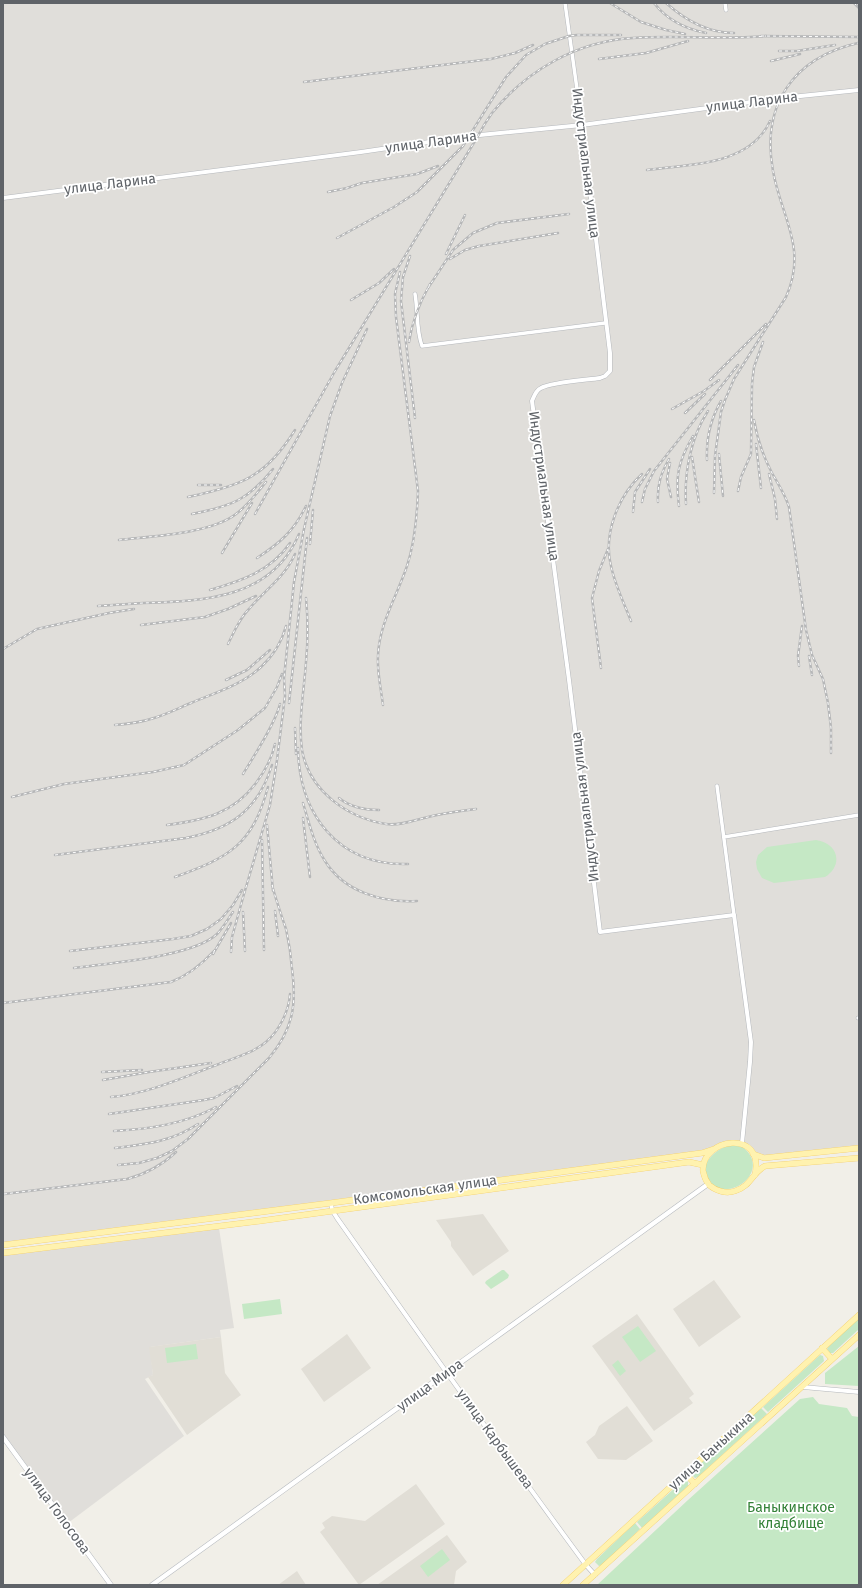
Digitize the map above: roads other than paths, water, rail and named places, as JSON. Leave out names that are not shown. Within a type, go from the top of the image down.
[{"type":"main road","points":[[859,1148],[764,1158],[753,1154],[742,1143],[727,1143],[714,1149],[703,1165],[704,1175],[708,1184],[714,1189],[722,1192],[733,1192],[743,1188],[750,1182],[760,1169],[765,1166],[859,1158]]},
{"type":"main road","name":"Комсомольская улица","points":[[3,1245],[332,1203],[702,1153],[714,1149]]},
{"type":"main road","points":[[753,1154],[757,1168],[755,1175]]},
{"type":"main road","name":"Комсомольская улица","points":[[3,1253],[253,1222],[689,1162],[703,1165]]},
{"type":"main road","points":[[564,1171],[565,1179]]},
{"type":"main road","name":"улица Мира","points":[[152,1585],[708,1184]]},
{"type":"main road","points":[[421,1190],[422,1198]]},
{"type":"main road","points":[[135,1228],[136,1237]]},
{"type":"main road","points":[[68,1236],[69,1245]]},
{"type":"main road","name":"улица Баныкина","points":[[563,1585],[859,1315]]},
{"type":"main road","name":"улица Баныкина","points":[[584,1585],[859,1335]]},
{"type":"main road","points":[[822,1348],[832,1359]]},
{"type":"main road","name":"улица Голосова","points":[[3,1437],[111,1585]]},
{"type":"main road","points":[[686,1474],[695,1484]]},
{"type":"street","name":"Индустриальная улица","points":[[565,3],[582,125],[610,371],[605,376],[600,378],[548,385],[539,388],[532,401],[568,672],[600,932],[734,915]]},
{"type":"street","points":[[725,3],[726,10]]},
{"type":"street","name":"улица Ларина","points":[[3,198],[361,152],[470,136],[582,125],[781,98],[859,90]]},
{"type":"street","points":[[415,294],[422,346],[605,323]]},
{"type":"street","points":[[717,786],[751,1042],[742,1143]]},
{"type":"street","points":[[724,837],[800,826],[859,815]]},
{"type":"street","points":[[332,1203],[332,1210]]},
{"type":"street","name":"улица Карбышева","points":[[332,1210],[447,1372],[595,1575]]},
{"type":"street","points":[[803,1387],[859,1392]]},
{"type":"railway","points":[[610,3],[641,22],[685,34]]},
{"type":"railway","points":[[654,3],[659,9],[677,23],[706,33]]},
{"type":"railway","points":[[666,3],[681,15],[706,28],[715,31],[734,33]]},
{"type":"railway","points":[[854,3],[859,8]]},
{"type":"railway","points":[[337,238],[394,207],[417,192],[463,146],[506,77],[526,55],[545,44],[569,36],[621,35]]},
{"type":"railway","points":[[761,36],[859,37]]},
{"type":"railway","points":[[255,514],[335,371],[485,124],[492,113],[506,98],[537,71],[555,60],[593,45],[613,40],[666,37],[733,38],[766,36]]},
{"type":"railway","points":[[599,59],[646,53],[688,41]]},
{"type":"railway","points":[[714,493],[715,456],[721,412],[725,400],[734,379],[786,297],[792,279],[794,248],[773,171],[771,147],[772,125],[777,105],[787,88],[799,73],[816,60],[835,50],[858,43]]},
{"type":"railway","points":[[304,82],[491,59],[515,53],[533,45]]},
{"type":"railway","points":[[779,51],[797,51],[835,45]]},
{"type":"railway","points":[[771,61],[800,54]]},
{"type":"railway","points":[[647,170],[699,164],[733,155],[748,147],[761,136],[770,121]]},
{"type":"railway","points":[[328,192],[362,183],[417,174],[438,166]]},
{"type":"railway","points":[[428,288],[453,250],[473,233],[497,223],[569,214]]},
{"type":"railway","points":[[446,254],[465,215]]},
{"type":"railway","points":[[450,259],[465,250],[479,246],[558,233]]},
{"type":"railway","points":[[410,256],[403,277],[401,301],[415,418]]},
{"type":"railway","points":[[351,300],[379,283],[394,269]]},
{"type":"railway","points":[[383,705],[378,668],[379,644],[385,621],[410,557],[415,529],[418,491],[396,317],[395,294],[400,272]]},
{"type":"railway","points":[[409,342],[417,312],[430,284]]},
{"type":"railway","points":[[710,380],[766,324]]},
{"type":"railway","points":[[231,952],[232,937],[270,805],[285,696],[284,678],[294,582],[304,529],[330,416],[342,383],[367,329]]},
{"type":"railway","points":[[738,491],[741,477],[751,454],[752,384],[754,367],[763,342]]},
{"type":"railway","points":[[642,502],[645,489],[654,471],[738,365]]},
{"type":"railway","points":[[672,409],[704,391],[719,380]]},
{"type":"railway","points":[[685,413],[705,394]]},
{"type":"railway","points":[[707,460],[707,444],[710,429],[714,415],[721,401]]},
{"type":"railway","points":[[686,504],[686,480],[690,455],[697,432],[708,411]]},
{"type":"railway","points":[[754,420],[763,454],[789,507],[806,630],[812,655],[823,679],[828,703],[831,728],[831,753]]},
{"type":"railway","points":[[188,497],[214,491],[249,478],[267,465],[287,442],[295,430]]},
{"type":"railway","points":[[679,506],[677,486],[679,470],[684,454],[693,436]]},
{"type":"railway","points":[[756,444],[761,488]]},
{"type":"railway","points":[[719,454],[723,496]]},
{"type":"railway","points":[[692,457],[699,502]]},
{"type":"railway","points":[[658,502],[660,479],[669,459]]},
{"type":"railway","points":[[670,463],[667,479],[671,497]]},
{"type":"railway","points":[[192,514],[228,505],[255,488],[273,469]]},
{"type":"railway","points":[[633,512],[635,492],[650,469]]},
{"type":"railway","points":[[631,621],[617,587],[611,566],[609,541],[614,516],[626,493],[642,474]]},
{"type":"railway","points":[[769,474],[775,499],[777,519]]},
{"type":"railway","points":[[119,540],[180,533],[196,530],[225,521],[244,507],[266,482]]},
{"type":"railway","points":[[198,485],[221,485]]},
{"type":"railway","points":[[222,553],[252,503]]},
{"type":"railway","points":[[257,558],[286,536],[297,523],[306,506]]},
{"type":"railway","points":[[310,544],[313,510]]},
{"type":"railway","points":[[98,606],[189,601],[234,592],[254,584],[272,572],[287,556],[299,534]]},
{"type":"railway","points":[[289,703],[307,538]]},
{"type":"railway","points":[[210,590],[244,579],[265,568],[274,561],[290,543]]},
{"type":"railway","points":[[601,668],[592,598],[599,571],[608,549]]},
{"type":"railway","points":[[228,644],[242,617],[286,570],[295,554]]},
{"type":"railway","points":[[141,625],[205,617],[228,609],[256,596]]},
{"type":"railway","points":[[306,598],[307,646],[301,717],[301,739],[306,765],[322,790],[332,800],[358,816],[386,824],[402,823],[440,814],[476,809]]},
{"type":"railway","points":[[3,649],[37,629],[134,609]]},
{"type":"railway","points":[[115,725],[140,722],[159,716],[237,684],[261,667],[269,658],[279,643],[286,626]]},
{"type":"railway","points":[[799,666],[798,656],[802,626]]},
{"type":"railway","points":[[226,680],[247,670],[270,650]]},
{"type":"railway","points":[[809,656],[812,675]]},
{"type":"railway","points":[[12,797],[64,784],[153,772],[184,765],[238,730],[265,708],[277,687],[282,674]]},
{"type":"railway","points":[[243,774],[269,730],[280,704]]},
{"type":"railway","points":[[295,728],[296,754]]},
{"type":"railway","points":[[167,825],[205,818],[217,814],[238,802],[247,794],[262,774],[270,759],[275,744]]},
{"type":"railway","points":[[298,748],[300,772],[306,794],[315,814],[327,832],[343,846],[361,856],[383,862],[408,864]]},
{"type":"railway","points":[[55,855],[186,838],[216,829],[229,823],[251,806],[266,781],[272,765]]},
{"type":"railway","points":[[175,877],[210,863],[236,847],[246,836],[254,823],[262,807],[268,787]]},
{"type":"railway","points":[[339,798],[348,804],[379,810]]},
{"type":"railway","points":[[303,803],[312,833],[321,854],[333,872],[343,881],[353,888],[378,897],[391,900],[417,901]]},
{"type":"railway","points":[[303,818],[310,877]]},
{"type":"railway","points":[[267,825],[273,891]]},
{"type":"railway","points":[[262,840],[264,950]]},
{"type":"railway","points":[[118,1165],[139,1163],[157,1158],[172,1151],[188,1139],[269,1058],[283,1037],[291,1016],[294,994],[286,929],[272,885]]},
{"type":"railway","points":[[70,951],[191,936],[207,929],[221,919],[233,905],[242,890]]},
{"type":"railway","points":[[275,911],[278,936]]},
{"type":"railway","points":[[74,968],[149,958],[170,954],[189,948],[205,942],[217,934],[233,912]]},
{"type":"railway","points":[[243,912],[245,951]]},
{"type":"railway","points":[[213,954],[231,923]]},
{"type":"railway","points":[[3,1003],[171,982],[195,969],[215,950]]},
{"type":"railway","points":[[111,1097],[152,1089],[243,1055],[261,1046],[271,1037],[279,1026],[288,1007],[290,994]]},
{"type":"railway","points":[[103,1080],[211,1063]]},
{"type":"railway","points":[[102,1072],[142,1070]]},
{"type":"railway","points":[[109,1114],[214,1098],[237,1086]]},
{"type":"railway","points":[[114,1131],[140,1129],[179,1122],[216,1107]]},
{"type":"railway","points":[[115,1148],[158,1141],[178,1135],[198,1124]]},
{"type":"railway","points":[[4,1194],[127,1179],[141,1175],[153,1169],[176,1152]]},
{"type":"park label","name":"Баныкинское кладбище","points":[[791,1516]]}]
